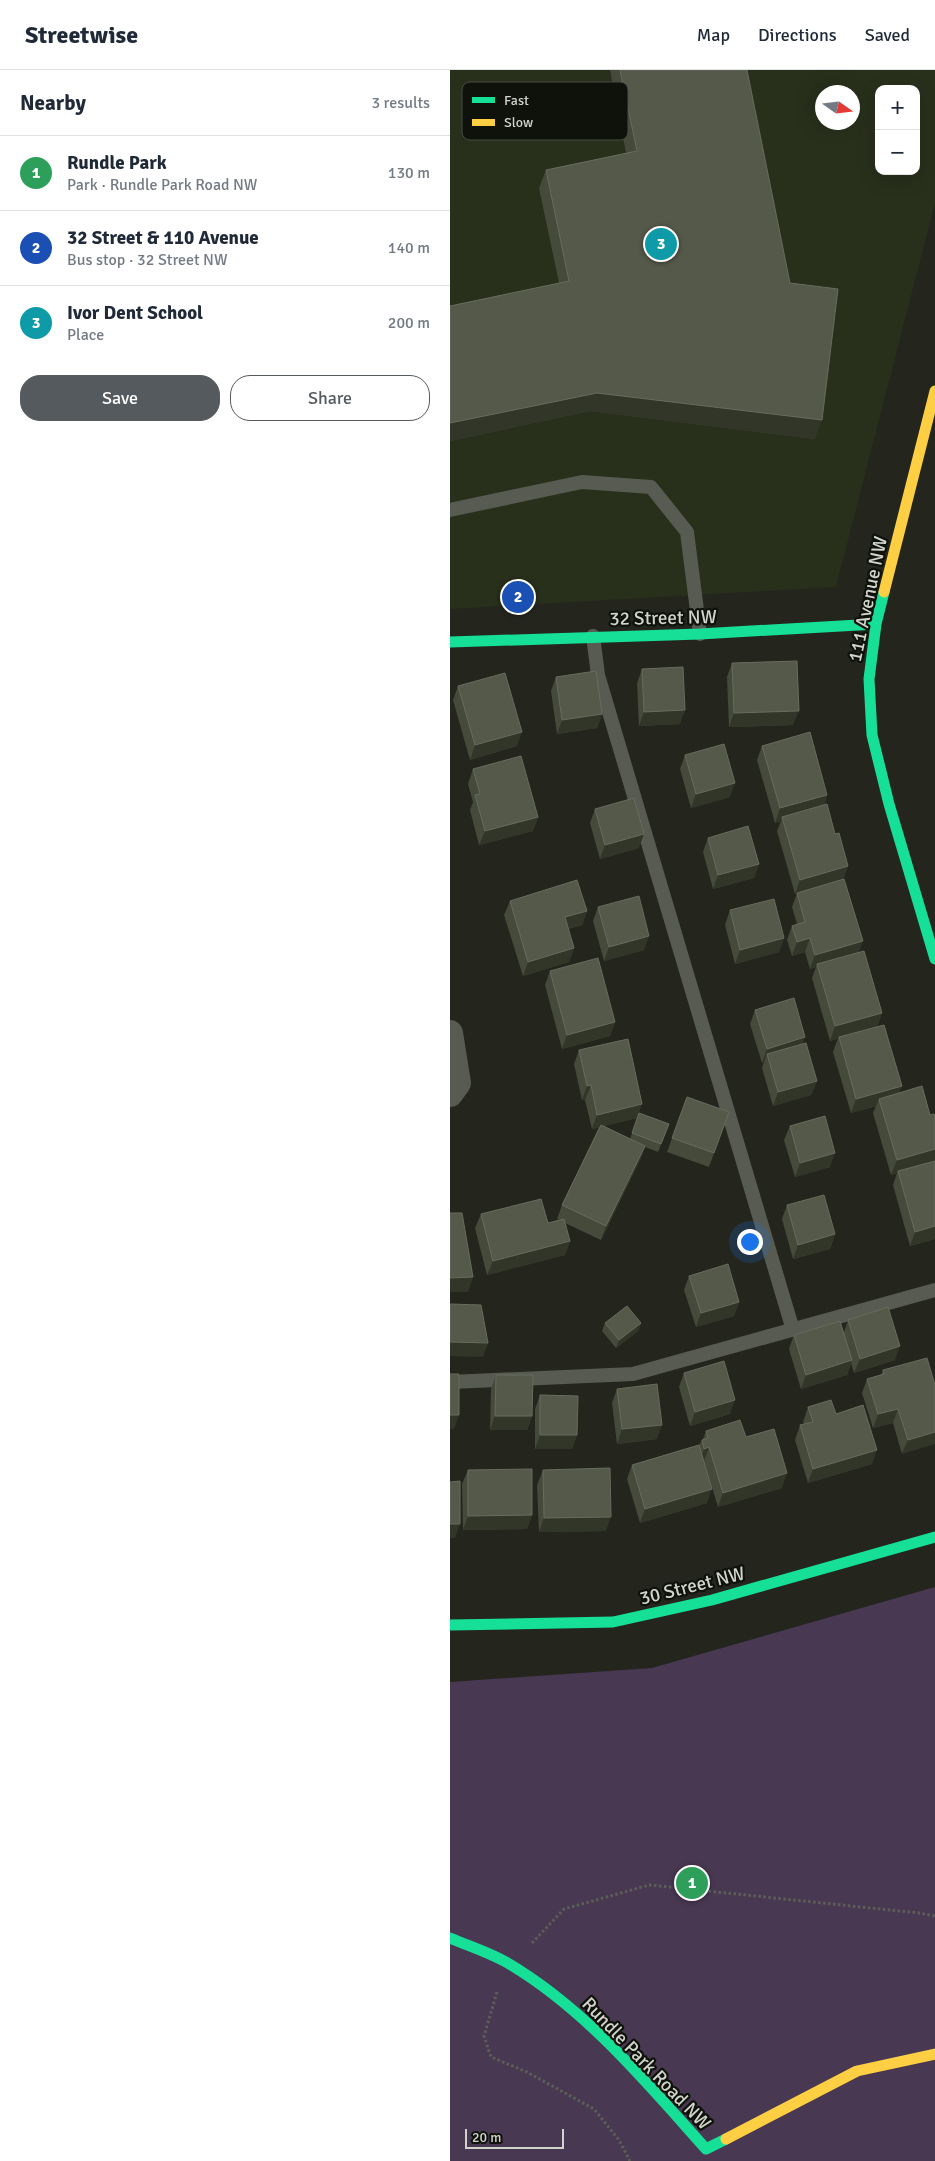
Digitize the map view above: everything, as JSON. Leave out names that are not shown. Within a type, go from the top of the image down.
[{"type":"street","name":"111 Avenue NW","points":[[935,391],[876,624],[869,679],[872,735],[889,804],[935,959]]},
{"type":"street","name":"32 Street NW","points":[[450,642],[700,634],[876,624]]},
{"type":"street","points":[[450,1033],[458,1082],[450,1094]]},
{"type":"street","name":"30 Street NW","points":[[450,1626],[613,1622],[712,1600],[935,1537]]},
{"type":"street","name":"Rundle Park Road NW","points":[[450,1938],[512,1966],[565,2002],[647,2083],[706,2149],[857,2071],[935,2054]]},
{"type":"lane","points":[[450,510],[582,482],[651,487],[687,532],[700,634]]},
{"type":"lane","points":[[593,636],[598,674],[793,1330]]},
{"type":"lane","points":[[450,1382],[633,1374],[935,1290]]},
{"type":"path","points":[[630,2161],[619,2140],[594,2109],[527,2072],[491,2057],[484,2036],[490,2010],[505,1973],[564,1909],[649,1885],[935,1916]]},
{"type":"shaded area","points":[[450,70],[935,70],[935,203],[836,587],[450,609]]},
{"type":"shaded area","points":[[935,1587],[935,2161],[450,2161],[450,1682],[652,1668]]},
{"type":"building","points":[[620,70],[747,70],[790,283],[838,289],[822,420],[597,393],[450,423],[450,306],[569,281],[546,170],[637,151],[628,108],[628,82],[623,82]]},
{"type":"building","points":[[797,661],[799,711],[734,713],[732,663]]},
{"type":"building","points":[[683,667],[685,710],[644,712],[642,669]]},
{"type":"building","points":[[596,671],[602,714],[562,720],[556,677]]},
{"type":"building","points":[[505,673],[522,732],[475,745],[458,686]]},
{"type":"building","points":[[810,732],[827,795],[780,808],[762,746]]},
{"type":"building","points":[[724,744],[735,783],[696,794],[685,755]]},
{"type":"building","points":[[521,756],[538,817],[485,831],[475,795],[480,794],[473,769]]},
{"type":"building","points":[[634,798],[644,834],[605,845],[595,809]]},
{"type":"building","points":[[827,804],[835,834],[839,833],[848,866],[800,880],[782,817]]},
{"type":"building","points":[[748,826],[759,864],[718,875],[708,838]]},
{"type":"building","points":[[844,879],[863,941],[815,955],[810,938],[797,942],[792,926],[805,922],[797,893]]},
{"type":"building","points":[[577,880],[587,911],[565,917],[574,948],[528,962],[510,901]]},
{"type":"building","points":[[639,896],[649,936],[609,947],[598,907]]},
{"type":"building","points":[[774,899],[784,938],[740,950],[730,910]]},
{"type":"building","points":[[864,951],[882,1013],[835,1026],[817,964]]},
{"type":"building","points":[[598,958],[615,1022],[567,1035],[550,971]]},
{"type":"building","points":[[794,998],[805,1037],[767,1049],[755,1010]]},
{"type":"building","points":[[884,1025],[902,1086],[856,1099],[839,1037]]},
{"type":"building","points":[[628,1039],[642,1104],[597,1115],[591,1085],[587,1086],[579,1050]]},
{"type":"building","points":[[806,1043],[817,1081],[778,1092],[767,1054]]},
{"type":"building","points":[[922,1086],[930,1115],[934,1114],[935,1118],[935,1149],[897,1160],[879,1099]]},
{"type":"building","points":[[687,1097],[729,1112],[714,1153],[672,1138]]},
{"type":"building","points":[[639,1113],[669,1124],[661,1144],[632,1133]]},
{"type":"building","points":[[825,1116],[835,1153],[800,1163],[790,1126]]},
{"type":"building","points":[[601,1125],[645,1146],[606,1226],[562,1205]]},
{"type":"building","points":[[935,1161],[935,1226],[915,1232],[898,1171]]},
{"type":"building","points":[[824,1195],[835,1234],[798,1245],[787,1205]]},
{"type":"building","points":[[541,1199],[548,1223],[564,1219],[570,1241],[493,1261],[481,1214]]},
{"type":"building","points":[[450,1213],[462,1213],[473,1277],[450,1278]]},
{"type":"building","points":[[728,1264],[739,1302],[701,1313],[689,1276]]},
{"type":"building","points":[[450,1304],[481,1305],[488,1343],[450,1342]]},
{"type":"building","points":[[627,1306],[641,1323],[619,1340],[605,1323]]},
{"type":"building","points":[[888,1307],[900,1346],[860,1359],[848,1320]]},
{"type":"building","points":[[840,1321],[852,1360],[806,1375],[794,1335]]},
{"type":"building","points":[[927,1358],[935,1385],[935,1432],[908,1440],[898,1409],[878,1414],[867,1379],[884,1374],[883,1370]]},
{"type":"building","points":[[724,1361],[735,1400],[695,1412],[684,1373]]},
{"type":"building","points":[[450,1374],[459,1374],[459,1415],[450,1415]]},
{"type":"building","points":[[496,1375],[533,1375],[532,1416],[495,1416]]},
{"type":"building","points":[[657,1384],[662,1425],[622,1429],[617,1389]]},
{"type":"building","points":[[540,1395],[578,1396],[577,1435],[540,1435]]},
{"type":"building","points":[[831,1400],[836,1414],[863,1405],[877,1450],[813,1469],[800,1425],[813,1422],[808,1407]]},
{"type":"building","points":[[740,1420],[746,1437],[774,1429],[787,1473],[723,1493],[709,1447],[704,1449],[702,1440],[708,1438],[706,1431]]},
{"type":"building","points":[[699,1445],[712,1489],[645,1509],[632,1465]]},
{"type":"building","points":[[610,1468],[611,1517],[544,1518],[543,1470]]},
{"type":"building","points":[[532,1469],[532,1515],[468,1516],[468,1470]]},
{"type":"building","points":[[460,1481],[460,1524],[450,1524],[450,1482]]},
{"type":"traffic: fast","points":[[884,592],[876,624],[869,679],[872,735],[889,804],[935,959]]},
{"type":"traffic: fast","points":[[450,642],[700,634],[876,624]]},
{"type":"traffic: fast","points":[[450,1625],[613,1622],[712,1600],[935,1537]]},
{"type":"traffic: fast","points":[[450,1938],[506,1962],[535,1980],[562,2001],[613,2048],[706,2149],[726,2139]]},
{"type":"traffic: slow","points":[[884,592],[935,391]]},
{"type":"traffic: slow","points":[[726,2139],[857,2071],[935,2054]]},
{"type":"place","name":"Ivor Dent School","points":[[661,244]]},
{"type":"place","name":"32 Street & 110 Avenue","points":[[518,597]]},
{"type":"place","name":"Rundle Park","points":[[692,1883]]}]
